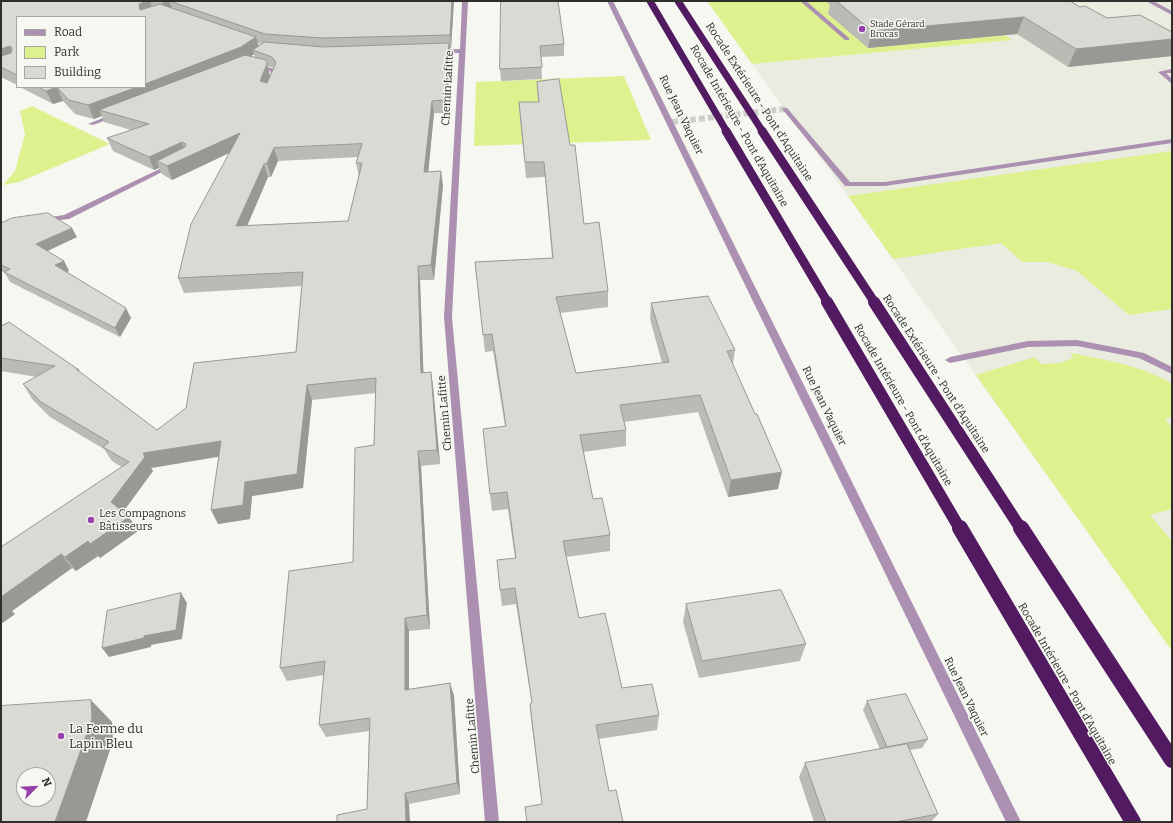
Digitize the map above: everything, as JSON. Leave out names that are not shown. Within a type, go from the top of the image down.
[{"type":"highway","name":"Rocade Intérieure - Pont d'Aquitaine","points":[[650,1],[1133,822]]},
{"type":"highway","name":"Rocade Extérieure - Pont d'Aquitaine","points":[[678,1],[1172,760]]},
{"type":"street","name":"Chemin Lafitte","points":[[465,1],[448,317],[492,822]]},
{"type":"street","name":"Rue Jean Vaquier","points":[[610,1],[1014,822]]},
{"type":"street","points":[[803,1],[847,39]]},
{"type":"street","points":[[1149,1],[1172,13]]},
{"type":"street","points":[[426,52],[462,51]]},
{"type":"street","points":[[254,59],[248,63],[272,70],[275,76],[270,88]]},
{"type":"street","points":[[1161,72],[1172,71]]},
{"type":"street","points":[[1161,72],[1172,79]]},
{"type":"street","points":[[1161,72],[1172,82]]},
{"type":"street","points":[[785,109],[848,184],[885,184],[1172,140]]},
{"type":"street","points":[[91,124],[120,113]]},
{"type":"street","points":[[36,222],[66,218],[180,161]]},
{"type":"street","points":[[950,360],[1028,344],[1076,343],[1141,355],[1172,371]]},
{"type":"shaded area","points":[[955,1],[1172,1],[1172,651],[848,196],[752,64],[1012,40]]},
{"type":"green space","name":"Stade Gérard Brocas","points":[[707,1],[955,1],[1012,40],[752,64]]},
{"type":"green space","points":[[624,76],[651,140],[474,146],[476,82]]},
{"type":"green space","points":[[32,106],[110,144],[19,182],[3,185],[15,171],[25,134],[20,111]]},
{"type":"green space","points":[[1172,151],[1172,309],[1129,315],[1077,271],[1048,262],[1022,262],[1001,243],[893,259],[848,196]]},
{"type":"green space","points":[[1071,353],[1136,368],[1148,372],[1172,384],[1172,416],[1165,420],[1172,427],[1172,509],[1150,515],[1172,541],[1172,651],[976,375],[1035,357],[1041,364],[1060,363],[1073,358]]},
{"type":"building","points":[[1,1],[148,1],[139,4],[140,10],[160,4],[256,37],[241,47],[146,84],[146,16],[16,16],[16,74],[1,67],[1,56],[11,53],[12,48],[10,46],[1,49]]},
{"type":"building","points":[[170,1],[452,1],[450,35],[323,38],[265,34]]},
{"type":"building","points":[[501,1],[558,1],[564,44],[540,46],[542,67],[500,69]]},
{"type":"building","points":[[837,1],[1070,1],[1080,7],[1085,6],[1107,18],[1140,15],[1172,32],[1172,39],[1076,49],[1024,17],[872,31]]},
{"type":"building","points":[[265,42],[323,47],[449,43],[445,100],[432,101],[424,172],[441,171],[431,265],[418,266],[421,373],[431,372],[437,450],[418,451],[427,615],[405,618],[405,690],[450,683],[457,783],[405,793],[406,822],[337,822],[337,815],[367,809],[370,718],[319,725],[325,661],[280,668],[289,571],[353,562],[355,448],[374,445],[376,378],[307,385],[297,474],[245,482],[243,505],[211,510],[221,441],[143,453],[145,457],[111,502],[129,517],[90,544],[88,541],[65,557],[61,554],[1,597],[1,547],[129,462],[103,447],[109,442],[41,402],[23,384],[55,366],[1,358],[1,326],[9,322],[79,370],[76,369],[157,430],[186,408],[194,363],[296,352],[303,272],[178,278],[191,224],[240,133],[167,166],[157,161],[185,147],[186,144],[182,142],[149,157],[107,138],[149,124],[99,110],[245,55],[266,60],[267,64],[260,81],[267,83],[276,63],[272,57],[253,50]],"holes":[[[362,144],[356,163],[362,163],[348,221],[236,226],[264,164],[267,163],[274,148]]]},
{"type":"building","points":[[559,79],[570,145],[575,145],[584,224],[599,222],[608,291],[556,297],[576,373],[669,362],[651,303],[708,296],[735,350],[727,351],[755,414],[757,414],[782,472],[731,480],[700,395],[620,405],[626,430],[580,435],[593,499],[602,498],[610,535],[563,541],[579,618],[605,613],[622,688],[652,684],[659,715],[596,725],[609,791],[616,790],[623,822],[527,822],[525,807],[542,804],[530,704],[532,703],[515,588],[500,590],[497,560],[516,558],[507,492],[490,494],[483,429],[506,426],[492,334],[483,335],[475,262],[553,258],[544,162],[525,162],[519,102],[539,102],[537,82]]},
{"type":"building","points":[[41,88],[54,88],[46,91]]},
{"type":"building","points":[[58,88],[134,88],[88,105],[69,100]]},
{"type":"building","points":[[48,213],[72,228],[36,244],[64,261],[55,265],[126,308],[115,328],[4,272],[10,269],[1,265],[1,223],[12,218]]},
{"type":"building","points":[[781,590],[806,644],[702,661],[686,604]]},
{"type":"building","points":[[181,593],[176,630],[144,636],[144,638],[102,648],[107,611]]},
{"type":"building","points":[[906,694],[928,739],[887,747],[867,701]]},
{"type":"building","points":[[91,700],[92,719],[55,822],[1,822],[1,706]]},
{"type":"building","points":[[907,744],[938,814],[895,822],[826,822],[805,763]]},
{"type":"tunnel","points":[[672,122],[785,109]]},
{"type":"place","name":"Stade Gérard Brocas","points":[[862,29]]},
{"type":"place","name":"Les Compagnons Bâtisseurs","points":[[91,520]]},
{"type":"place","name":"La Ferme du Lapin Bleu","points":[[61,736]]}]
